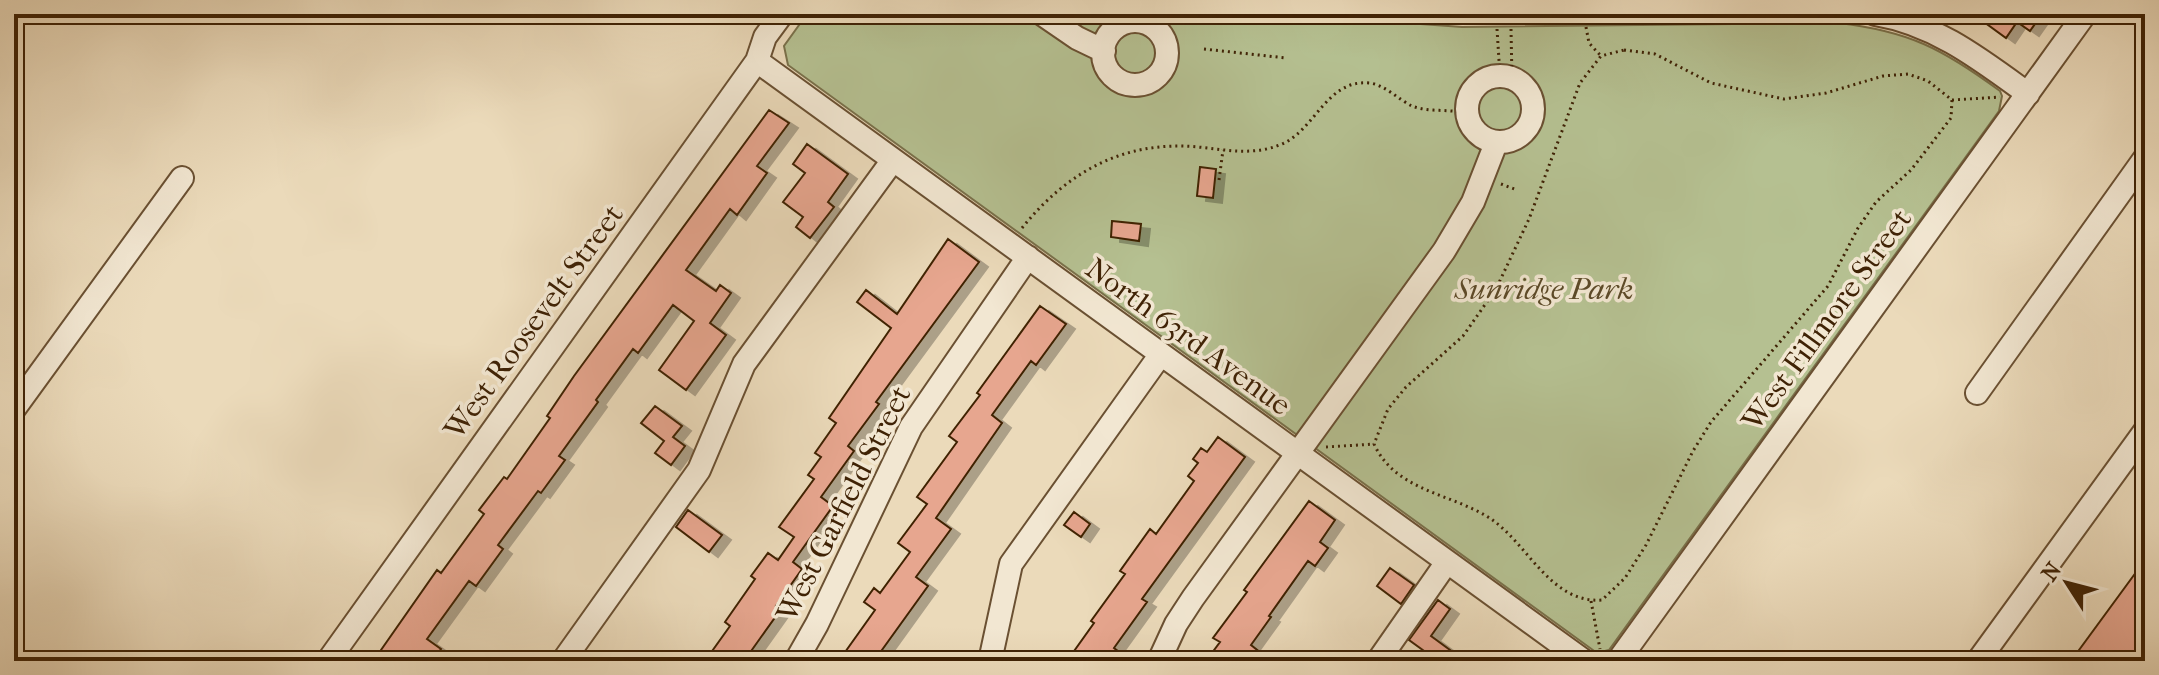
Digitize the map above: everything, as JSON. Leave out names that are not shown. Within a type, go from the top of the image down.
[{"type":"street","name":"West Roosevelt Street","points":[[328,661],[757,61],[765,37],[782,14]]},
{"type":"street","points":[[1042,14],[1077,38],[1104,51]]},
{"type":"street","points":[[1875,14],[1935,32],[1959,45],[2028,94]]},
{"type":"street","name":"West Fillmore Street","points":[[1601,657],[2028,94],[2085,14]]},
{"type":"street","name":"North 63rd Avenue","points":[[757,61],[1447,562],[1601,657]]},
{"type":"street","points":[[1506,77],[1521,83],[1532,99],[1532,118],[1514,140],[1496,143],[1476,133],[1467,114],[1471,92],[1489,78],[1506,77]]},
{"type":"street","points":[[1159,661],[1176,624],[1193,598],[1444,251],[1473,202],[1496,143]]},
{"type":"street","points":[[1977,393],[2145,158]]},
{"type":"street","points":[[563,661],[699,470],[744,364],[893,160]]},
{"type":"street","points":[[14,409],[182,178]]},
{"type":"street","name":"West Garfield Street","points":[[796,661],[817,624],[911,427],[1028,257]]},
{"type":"street","points":[[990,661],[1011,564],[1161,354]]},
{"type":"street","points":[[1978,661],[2145,431]]},
{"type":"street","points":[[1378,661],[1447,562]]},
{"type":"path","points":[[1586,27],[1589,43],[1601,56]]},
{"type":"path","points":[[1497,29],[1506,77]]},
{"type":"path","points":[[1506,77],[1511,29]]},
{"type":"path","points":[[1204,49],[1286,58]]},
{"type":"path","points":[[1952,100],[1951,118],[1911,170],[1876,202],[1858,228],[1828,286],[1711,422],[1646,545],[1625,578],[1602,600],[1578,599],[1560,586],[1491,519],[1402,478],[1381,459],[1374,444],[1388,409],[1406,387],[1463,336],[1496,289],[1529,219],[1580,83],[1601,56],[1624,50],[1655,54],[1711,83],[1784,99],[1826,93],[1883,76],[1908,74],[1928,81],[1952,100],[2000,97]]},
{"type":"path","points":[[1020,231],[1058,189],[1098,163],[1150,148],[1193,146],[1254,152],[1292,139],[1301,133],[1327,100],[1358,84],[1372,83],[1414,107],[1467,114]]},
{"type":"path","points":[[1219,180],[1223,150]]},
{"type":"path","points":[[1498,183],[1517,190]]},
{"type":"path","points":[[1326,447],[1374,444]]},
{"type":"path","points":[[1591,601],[1601,657]]},
{"type":"green space","name":"Sunridge Park","points":[[807,14],[1379,14],[1407,23],[1462,27],[1838,23],[1885,31],[1924,44],[1980,76],[2002,96],[1999,111],[1609,650],[1597,653],[788,65],[784,46]]},
{"type":"building","points":[[1973,14],[2042,14],[2030,31],[2017,22],[2006,38]]},
{"type":"building","points":[[769,110],[789,123],[757,166],[767,173],[737,215],[730,209],[686,270],[716,291],[720,285],[731,293],[710,323],[726,335],[686,390],[659,370],[694,321],[673,305],[638,353],[633,349],[596,400],[598,402],[559,456],[565,460],[498,545],[503,549],[476,586],[469,581],[427,639],[441,649],[433,661],[423,655],[419,661],[395,661],[381,650],[437,570],[441,573],[484,514],[479,510],[504,477],[507,479],[550,418],[547,416],[574,376]]},
{"type":"building","points":[[807,144],[848,174],[828,202],[834,207],[810,238],[796,227],[803,217],[783,202],[805,173],[793,164]]},
{"type":"building","points":[[1200,167],[1216,169],[1213,198],[1197,196]]},
{"type":"building","points":[[1112,221],[1141,224],[1139,241],[1111,237]]},
{"type":"building","points":[[948,239],[979,262],[876,402],[879,404],[848,446],[854,451],[821,497],[833,506],[793,562],[802,569],[776,606],[781,609],[744,661],[705,661],[730,626],[725,622],[755,579],[751,576],[768,553],[778,560],[794,537],[779,527],[814,479],[808,475],[821,457],[815,453],[836,423],[829,418],[891,328],[857,302],[866,290],[897,314]]},
{"type":"building","points":[[1040,306],[1066,324],[1036,365],[1031,361],[992,415],[1002,423],[936,518],[951,529],[916,577],[928,586],[874,661],[851,661],[843,655],[875,610],[864,602],[874,588],[880,593],[910,552],[898,543],[927,504],[917,497],[957,442],[949,436]]},
{"type":"building","points":[[655,406],[682,426],[673,437],[685,446],[671,465],[655,453],[664,441],[641,423]]},
{"type":"building","points":[[1218,437],[1245,457],[1142,599],[1147,602],[1114,648],[1131,661],[1067,661],[1125,574],[1120,571],[1150,529],[1156,534],[1194,481],[1188,476],[1198,463],[1193,459],[1201,448],[1207,452]]},
{"type":"building","points":[[1309,501],[1335,520],[1320,542],[1328,548],[1315,566],[1308,561],[1269,616],[1251,645],[1261,653],[1255,661],[1206,661],[1220,642],[1213,638]]},
{"type":"building","points":[[688,510],[722,535],[709,552],[676,527]]},
{"type":"building","points":[[1074,512],[1090,524],[1081,537],[1064,525]]},
{"type":"building","points":[[2145,560],[2145,661],[2071,661]]},
{"type":"building","points":[[1390,568],[1414,585],[1401,604],[1377,586]]},
{"type":"building","points":[[1438,600],[1450,609],[1431,636],[1465,661],[1438,661],[1409,640]]}]
